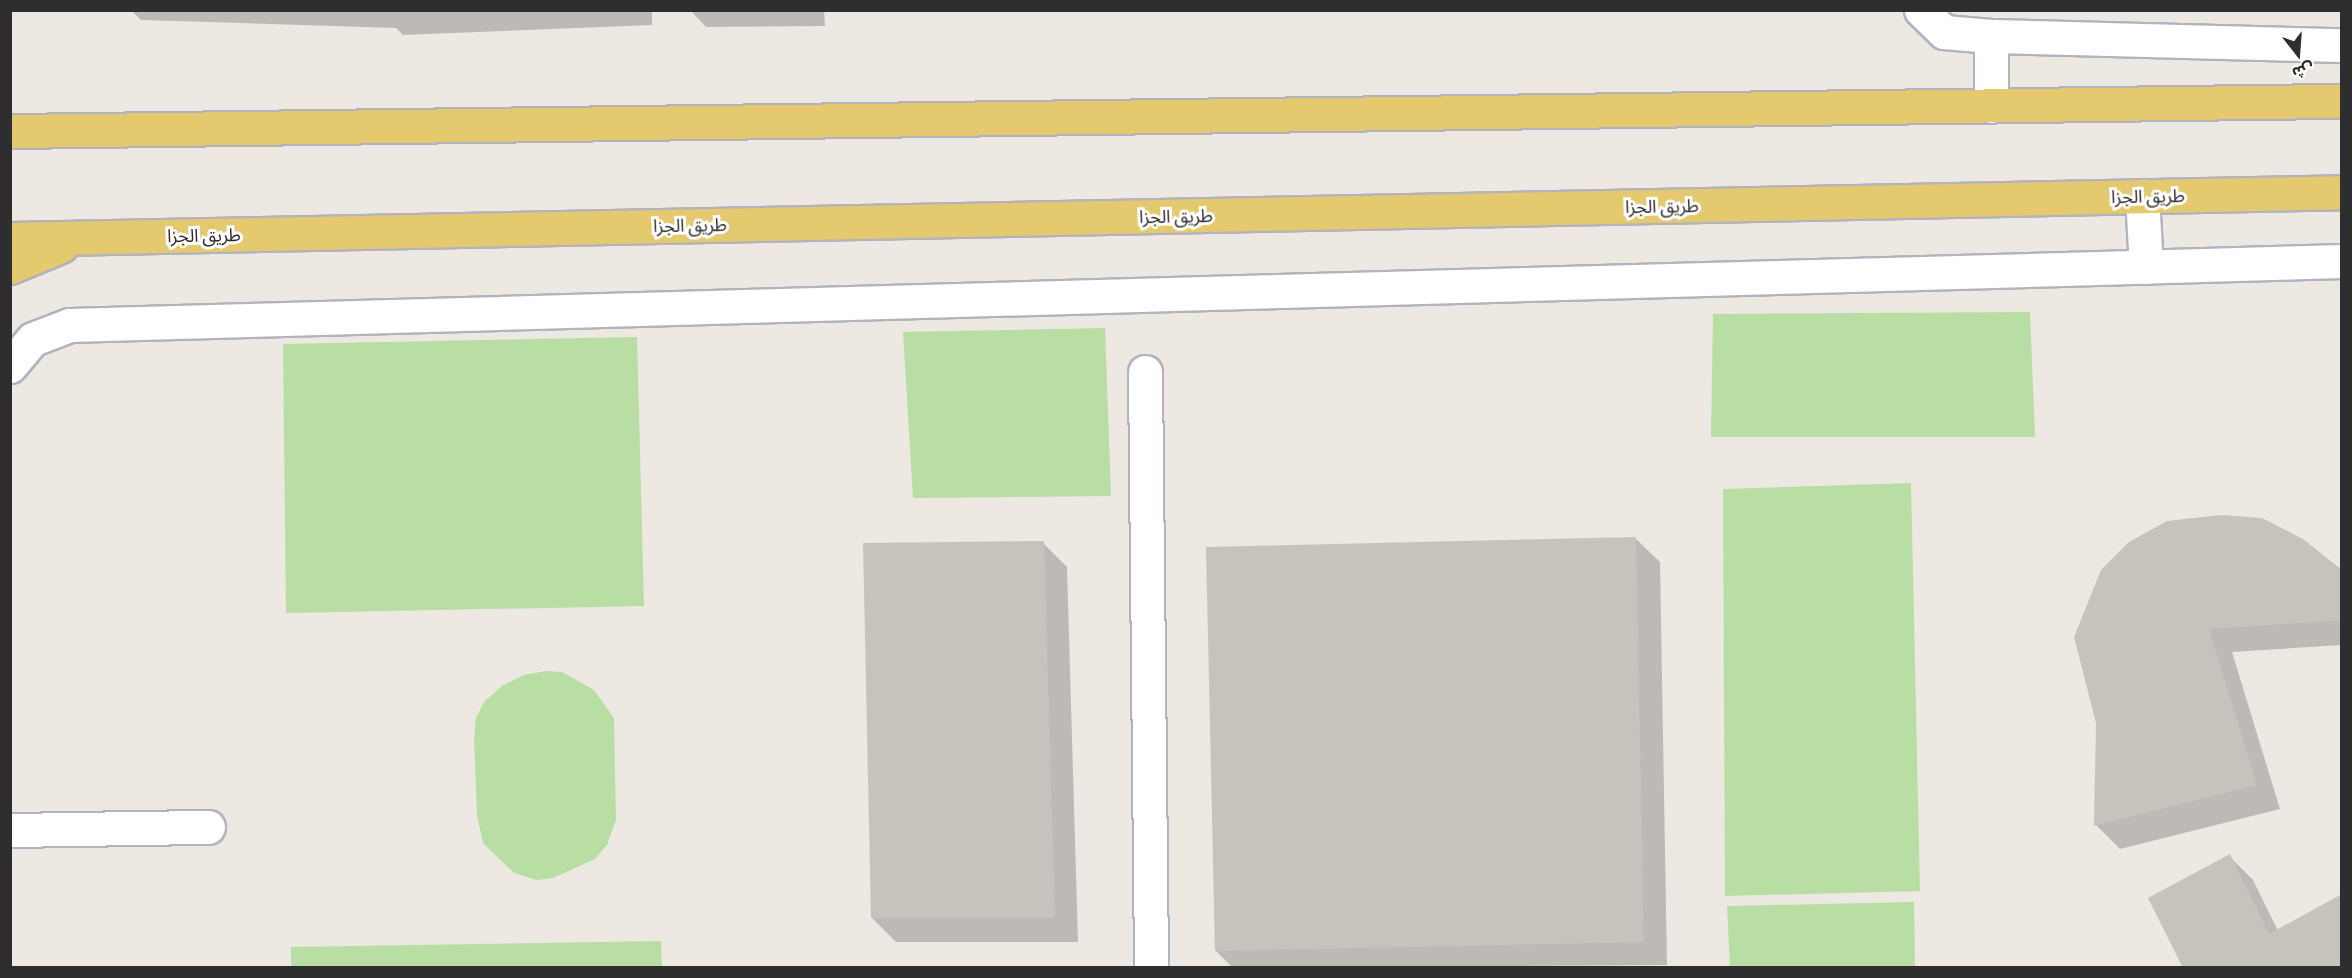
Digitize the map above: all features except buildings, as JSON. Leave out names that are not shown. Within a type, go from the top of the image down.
[{"type":"main road","points":[[10,131],[2342,101]]},
{"type":"main road","points":[[10,112],[73,130]]},
{"type":"main road","name":"طريق الجزا","points":[[10,239],[2342,192]]},
{"type":"main road","points":[[10,267],[64,245],[96,238]]},
{"type":"lane","points":[[1921,10],[1944,32],[1991,36],[2342,45]]},
{"type":"lane","points":[[1991,36],[1991,106]]},
{"type":"lane","points":[[2142,196],[2146,267]]},
{"type":"lane","points":[[10,366],[33,339],[69,325],[2342,261]]},
{"type":"lane","points":[[1145,372],[1151,968]]},
{"type":"lane","points":[[10,830],[208,827]]},
{"type":"green space","points":[[2030,312],[2035,437],[1711,437],[1713,314]]},
{"type":"green space","points":[[1105,328],[1111,496],[913,498],[903,332]]},
{"type":"green space","points":[[637,337],[644,606],[286,613],[283,344]]},
{"type":"green space","points":[[1911,483],[1920,891],[1725,896],[1723,489]]},
{"type":"green space","points":[[546,671],[562,672],[594,690],[614,718],[616,820],[607,845],[595,859],[553,878],[537,880],[514,873],[483,843],[477,816],[474,738],[476,718],[484,702],[502,686],[524,675]]},
{"type":"green space","points":[[1914,902],[1915,967],[1730,967],[1727,906]]},
{"type":"green space","points":[[661,941],[662,967],[291,967],[291,947]]}]
